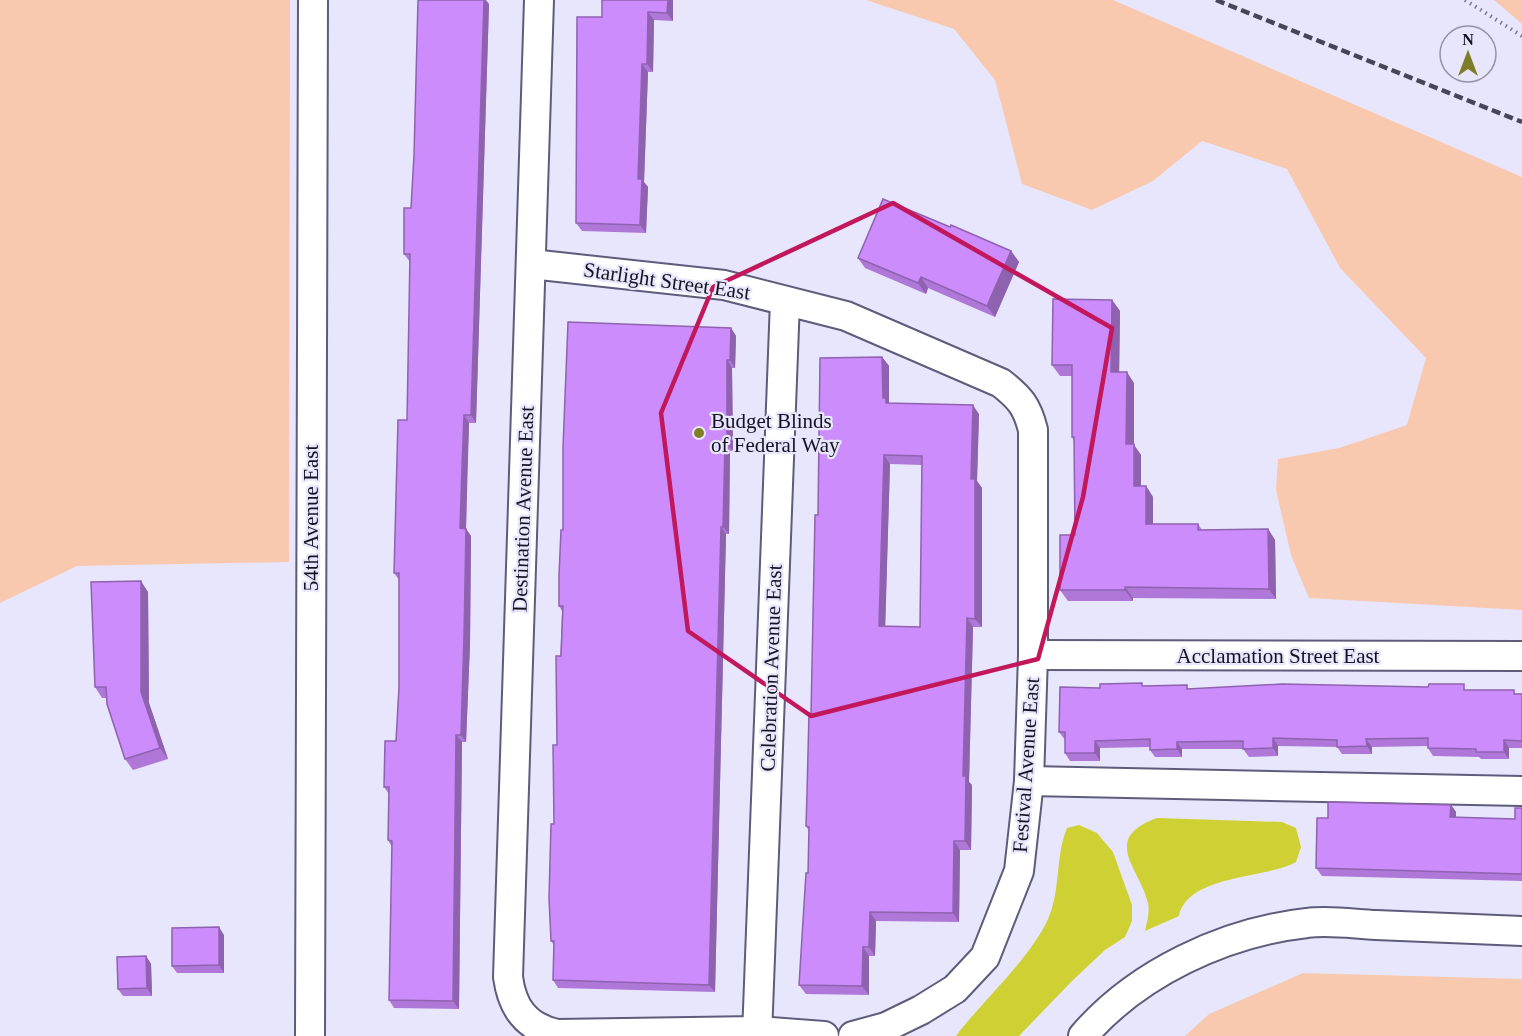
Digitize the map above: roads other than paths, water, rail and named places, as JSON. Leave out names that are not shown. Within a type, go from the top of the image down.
[{"type":"street","name":"54th Avenue East","points":[[310,1036],[313,0]]},
{"type":"street","name":"Destination Avenue East","points":[[539,0],[508,976],[510,995],[530,1024],[556,1034],[757,1034]]},
{"type":"street","name":"Starlight Street East","points":[[531,264],[724,285],[846,316],[1001,383],[1017,396],[1028,410]]},
{"type":"street","name":"Celebration Avenue East","points":[[757,1034],[785,301]]},
{"type":"street","name":"Festival Avenue East","points":[[853,1036],[886,1027],[921,1010],[955,989],[985,957],[1019,871],[1029,781],[1033,656],[1033,430],[1028,410]]},
{"type":"street","name":"Acclamation Street East","points":[[1033,656],[1522,656]]},
{"type":"street","points":[[1029,781],[1522,791]]},
{"type":"street","points":[[1083,1036],[1096,1022],[1147,980],[1204,951],[1251,934],[1308,922],[1522,931]]},
{"type":"street","points":[[757,1034],[824,1036]]},
{"type":"railway","points":[[1216,0],[1522,122]]},
{"type":"place","name":"Budget Blinds of Federal Way","points":[[699,433]]}]
